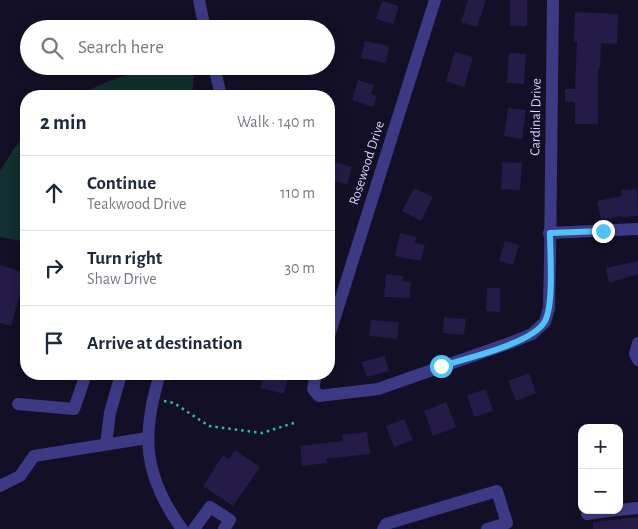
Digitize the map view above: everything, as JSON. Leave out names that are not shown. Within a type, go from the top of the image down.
[{"type":"street","points":[[198,0],[204,20]]},
{"type":"street","name":"Rosewood Drive","points":[[335,317],[435,0]]},
{"type":"street","name":"Cardinal Drive","points":[[315,380],[313,389],[319,396],[378,389],[532,334],[545,322],[549,308],[553,0]]},
{"type":"street","points":[[216,75],[220,90]]},
{"type":"street","points":[[550,233],[638,229]]},
{"type":"street","points":[[638,343],[635,354],[638,360]]},
{"type":"street","points":[[18,404],[74,409],[84,380]]},
{"type":"street","points":[[106,444],[110,413],[119,380]]},
{"type":"street","points":[[158,380],[152,399],[147,438],[151,466],[170,513],[182,529]]},
{"type":"street","points":[[0,486],[20,476],[34,456],[147,438]]},
{"type":"street","points":[[383,529],[386,524],[497,491],[507,523],[487,529]]},
{"type":"street","points":[[194,529],[210,507],[230,520],[224,529]]},
{"type":"street","points":[[623,510],[638,508]]},
{"type":"path","points":[[152,399],[174,403],[209,426],[262,433],[297,422]]},
{"type":"green space","points":[[131,75],[194,75],[193,90],[89,90]]},
{"type":"green space","points":[[20,142],[20,241],[0,237],[0,171]]},
{"type":"building","points":[[468,0],[486,0],[477,27],[461,22]]},
{"type":"building","points":[[510,0],[527,0],[527,26],[510,26]]},
{"type":"building","points":[[382,1],[399,6],[393,24],[376,19]]},
{"type":"building","points":[[575,12],[618,14],[617,44],[601,43],[600,68],[598,68],[598,124],[575,124],[575,102],[565,102],[565,89],[575,89],[577,42],[574,42]]},
{"type":"building","points":[[365,41],[389,46],[386,63],[361,58]]},
{"type":"building","points":[[455,52],[473,57],[464,87],[446,81]]},
{"type":"building","points":[[509,53],[526,54],[524,84],[507,83]]},
{"type":"building","points":[[358,80],[374,85],[371,94],[377,96],[373,107],[352,100]]},
{"type":"building","points":[[508,108],[526,110],[522,139],[504,136]]},
{"type":"building","points":[[335,162],[352,167],[347,184],[335,181]]},
{"type":"building","points":[[502,162],[522,163],[520,190],[501,189]]},
{"type":"building","points":[[414,188],[433,197],[421,221],[402,211]]},
{"type":"building","points":[[637,189],[638,216],[622,216],[601,220],[597,201],[621,196],[621,190]]},
{"type":"building","points":[[400,233],[416,237],[415,243],[425,245],[421,261],[395,256]]},
{"type":"building","points":[[505,241],[519,245],[513,265],[499,261]]},
{"type":"building","points":[[638,261],[638,274],[609,283],[606,268]]},
{"type":"building","points":[[0,265],[20,271],[20,294],[11,326],[0,323]]},
{"type":"building","points":[[386,274],[403,276],[402,281],[411,282],[410,298],[384,297]]},
{"type":"building","points":[[487,288],[500,288],[500,312],[486,311]]},
{"type":"building","points":[[444,317],[466,319],[464,335],[443,333]]},
{"type":"building","points":[[371,320],[399,322],[397,339],[369,336]]},
{"type":"building","points":[[385,356],[389,371],[367,377],[361,362]]},
{"type":"building","points":[[529,373],[536,393],[516,401],[508,381]]},
{"type":"building","points":[[262,380],[288,380],[284,394],[260,388]]},
{"type":"building","points":[[486,389],[493,411],[474,417],[467,395]]},
{"type":"building","points":[[446,402],[456,427],[433,436],[424,411]]},
{"type":"building","points":[[404,419],[413,440],[394,447],[386,426]]},
{"type":"building","points":[[367,432],[370,454],[326,459],[327,463],[302,466],[300,446],[343,441],[342,435]]},
{"type":"building","points":[[235,450],[260,467],[233,506],[203,486],[223,455],[229,459]]},
{"type":"building","points":[[638,517],[638,529],[593,529],[593,522]]},
{"type":"route","points":[[441,366],[532,334],[545,322],[549,308],[550,233],[603,231]]}]
